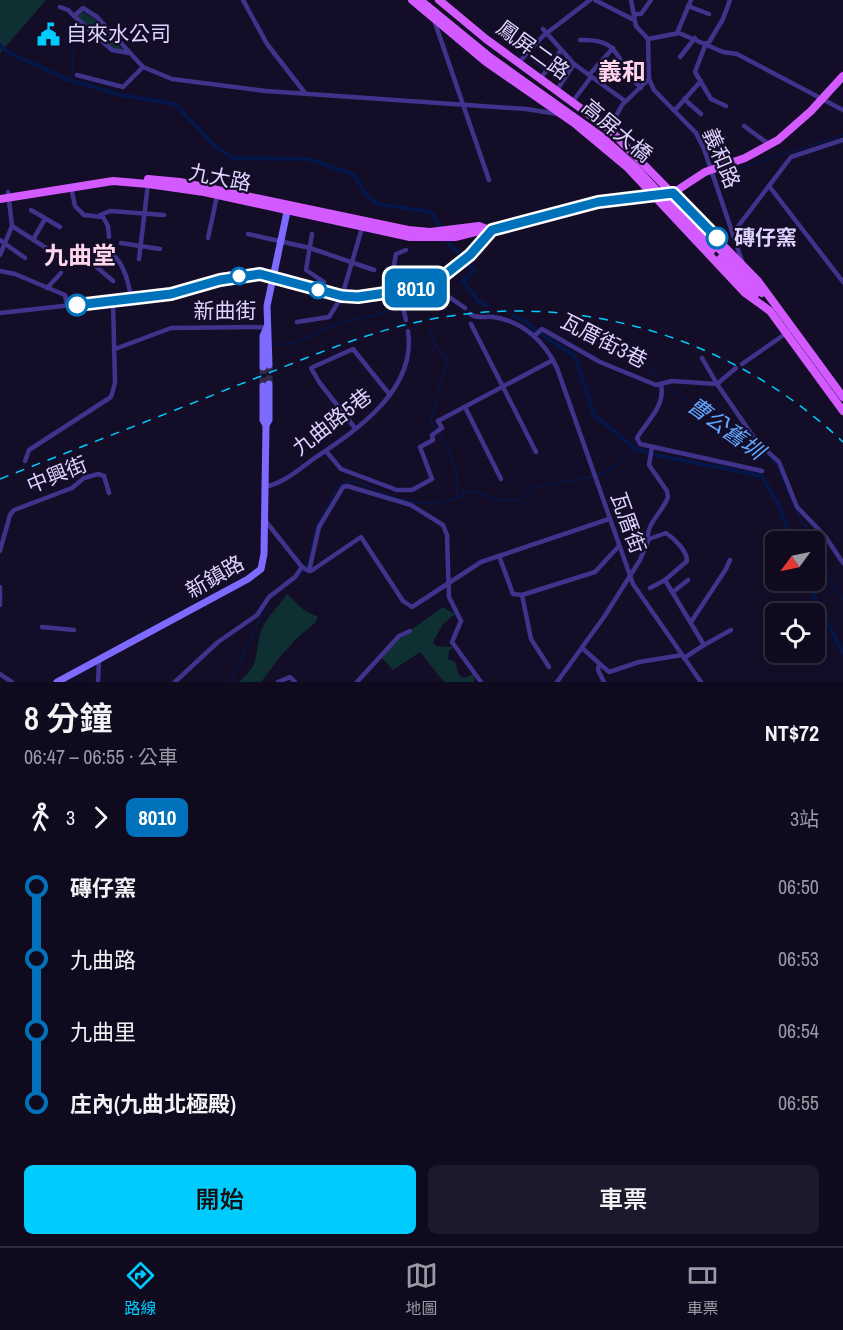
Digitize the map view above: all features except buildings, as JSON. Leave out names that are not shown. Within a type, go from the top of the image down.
[{"type":"main road","name":"鳳屏二路","points":[[412,0],[486,62],[600,144],[653,195],[745,293],[773,309],[843,397]]},
{"type":"main road","name":"高屏大橋","points":[[420,0],[490,58],[602,137],[636,168],[773,309]]},
{"type":"main road","name":"高屏大橋","points":[[428,0],[486,49],[605,133],[773,309]]},
{"type":"main road","name":"鳳屏二路","points":[[439,0],[609,129],[673,193],[758,281],[788,332],[843,411]]},
{"type":"main road","points":[[430,235],[492,230],[598,202],[673,193],[712,170],[745,158],[770,145],[821,100],[843,76]]},
{"type":"main road","name":"九大路","points":[[4,195],[113,176],[180,182],[362,228],[430,235]]},
{"type":"main road","name":"九大路","points":[[4,195],[113,181],[148,184],[430,235]]},
{"type":"street","points":[[243,0],[257,28],[305,93]]},
{"type":"street","points":[[521,60],[545,31],[590,0]]},
{"type":"street","points":[[595,0],[634,17],[641,14],[651,0]]},
{"type":"street","points":[[726,106],[711,99],[695,71],[707,43],[723,19],[730,0]]},
{"type":"street","points":[[600,144],[611,121],[625,101],[649,79],[648,39],[638,31],[633,1]]},
{"type":"street","points":[[677,33],[690,3],[709,14]]},
{"type":"street","name":"鳳屏二路","points":[[60,6],[68,10],[111,50],[129,53]]},
{"type":"street","name":"鳳屏二路","points":[[74,16],[83,8],[90,12],[143,67],[172,79],[208,85],[526,109],[562,115]]},
{"type":"street","points":[[434,20],[489,180]]},
{"type":"street","points":[[545,31],[574,64],[625,101]]},
{"type":"street","points":[[648,39],[677,33],[695,38],[723,52],[738,54],[843,110]]},
{"type":"street","points":[[680,57],[695,38]]},
{"type":"street","points":[[579,40],[599,39],[613,48],[631,79],[641,88]]},
{"type":"street","points":[[573,101],[613,48]]},
{"type":"street","points":[[541,78],[561,50]]},
{"type":"street","points":[[535,60],[547,69]]},
{"type":"street","points":[[557,90],[574,64]]},
{"type":"street","points":[[77,75],[123,87],[143,67]]},
{"type":"street","name":"義和路","points":[[649,79],[657,93],[696,133],[712,170],[744,266]]},
{"type":"street","points":[[675,110],[701,81]]},
{"type":"street","points":[[684,99],[701,114]]},
{"type":"street","points":[[744,126],[770,145]]},
{"type":"street","points":[[733,233],[791,157],[843,140]]},
{"type":"street","points":[[139,260],[148,184]]},
{"type":"street","points":[[769,186],[843,282]]},
{"type":"street","points":[[71,187],[75,206],[84,215],[100,215],[110,211],[164,215]]},
{"type":"street","points":[[4,195],[12,226],[34,238],[71,264],[100,248],[106,250],[127,274],[131,300]]},
{"type":"street","points":[[208,238],[217,196]]},
{"type":"street","points":[[266,366],[263,336],[267,327],[267,306],[283,241],[288,208]]},
{"type":"street","points":[[31,210],[60,227]]},
{"type":"street","points":[[100,215],[106,220],[109,237]]},
{"type":"street","points":[[34,238],[45,219]]},
{"type":"street","points":[[0,255],[2,241],[12,226]]},
{"type":"street","points":[[297,322],[329,317],[342,296],[362,228]]},
{"type":"street","points":[[0,313],[171,294],[244,275],[274,277],[342,296],[358,297],[389,293],[432,285],[470,255],[492,230]]},
{"type":"street","points":[[248,234],[310,248],[374,270]]},
{"type":"street","points":[[312,234],[306,270],[324,282]]},
{"type":"street","points":[[2,241],[26,258]]},
{"type":"street","points":[[121,243],[160,249]]},
{"type":"street","points":[[389,293],[396,254],[406,250]]},
{"type":"street","points":[[85,257],[113,282]]},
{"type":"street","points":[[0,271],[7,270],[65,295],[67,306]]},
{"type":"street","points":[[47,288],[61,273]]},
{"type":"street","points":[[432,285],[465,308]]},
{"type":"street","points":[[399,291],[406,320]]},
{"type":"street","points":[[26,461],[29,450],[111,397],[115,383],[113,302]]},
{"type":"street","name":"瓦厝街","points":[[470,314],[474,318],[501,319],[534,336],[546,348],[553,360],[609,519],[641,599],[701,682]]},
{"type":"street","points":[[471,324],[536,452]]},
{"type":"street","name":"新曲街","points":[[115,349],[171,328],[267,327]]},
{"type":"street","name":"瓦厝街3巷","points":[[534,336],[542,329],[600,362],[662,385],[655,413],[637,438],[640,444],[652,448]]},
{"type":"street","name":"九曲路5巷","points":[[264,487],[276,485],[326,451],[378,410],[390,395],[410,351],[408,331]]},
{"type":"street","points":[[742,364],[788,332]]},
{"type":"street","points":[[355,428],[319,382],[311,368],[353,349],[390,395]]},
{"type":"street","points":[[702,358],[757,442],[779,462],[797,507],[825,536],[843,563]]},
{"type":"street","points":[[326,451],[341,469],[355,476],[397,490],[412,490],[432,479],[420,447],[433,440],[433,434],[442,428],[438,421],[553,360]]},
{"type":"street","points":[[662,385],[669,381],[717,384],[736,368]]},
{"type":"street","name":"新鎮路","points":[[57,682],[257,573],[264,554],[266,426],[269,420],[266,385]]},
{"type":"street","points":[[465,407],[501,479]]},
{"type":"street","points":[[648,541],[647,536],[652,523],[668,497],[667,491],[650,469],[649,458],[652,448],[762,471]]},
{"type":"street","name":"中興街","points":[[0,551],[10,515],[14,510],[72,488],[84,478],[98,474],[104,476],[109,493]]},
{"type":"street","points":[[309,571],[323,518],[337,495],[347,486],[411,505],[443,525],[447,536],[450,601],[461,621],[452,642],[481,682]]},
{"type":"street","points":[[264,519],[302,567],[309,571]]},
{"type":"street","points":[[309,571],[361,537],[409,607],[412,607],[481,562],[609,519]]},
{"type":"street","points":[[557,682],[630,574],[648,541],[651,537],[666,533],[687,557],[682,566],[665,580],[650,588]]},
{"type":"street","points":[[501,555],[513,594],[522,595],[596,572],[619,546]]},
{"type":"street","points":[[691,622],[730,560]]},
{"type":"street","points":[[175,682],[218,642],[257,615],[269,597],[295,577],[302,567]]},
{"type":"street","points":[[665,580],[705,645]]},
{"type":"street","points":[[673,592],[688,580]]},
{"type":"street","points":[[0,587],[0,605]]},
{"type":"street","points":[[522,595],[531,639],[549,667]]},
{"type":"street","points":[[42,627],[74,630]]},
{"type":"street","points":[[582,648],[599,665],[613,672],[639,662],[683,656],[731,630]]},
{"type":"street","points":[[357,682],[399,636],[410,632]]},
{"type":"street","points":[[99,660],[99,682]]},
{"type":"street","points":[[599,665],[598,670],[604,682]]},
{"type":"street","points":[[0,674],[12,682]]},
{"type":"street","points":[[278,682],[290,677],[295,682]]},
{"type":"green space","points":[[0,0],[46,0],[0,53]]},
{"type":"green space","points":[[81,11],[96,20],[123,50],[110,48],[77,16]]},
{"type":"green space","points":[[287,594],[305,611],[318,617],[315,623],[298,637],[261,682],[239,682],[253,665],[261,630]]},
{"type":"green space","points":[[443,607],[455,614],[443,624],[433,642],[436,646],[453,647],[449,651],[448,659],[455,662],[459,675],[464,678],[474,674],[474,682],[444,682],[420,652],[393,670],[382,658],[390,645]]},
{"type":"waterway","points":[[72,80],[75,22]]},
{"type":"waterway","points":[[0,45],[6,51],[66,79],[121,95],[175,104],[214,145],[233,158],[309,159],[350,173],[356,178],[366,195],[378,204],[431,212],[442,230]]},
{"type":"waterway","points":[[740,168],[843,135]]},
{"type":"waterway","points":[[445,237],[474,271],[463,281],[478,301],[486,305]]},
{"type":"waterway","points":[[405,304],[426,295]]},
{"type":"waterway","points":[[424,306],[426,295]]},
{"type":"waterway","points":[[276,345],[298,342],[336,324],[381,314],[400,306]]},
{"type":"waterway","points":[[514,316],[525,321],[535,330]]},
{"type":"waterway","points":[[430,330],[434,343],[447,361],[431,420],[437,429]]},
{"type":"waterway","points":[[542,335],[575,356],[594,415],[635,448],[656,455],[762,476],[779,506],[788,531]]},
{"type":"waterway","name":"曹公舊圳","points":[[616,341],[630,345],[661,381]]},
{"type":"waterway","name":"曹公舊圳","points":[[665,384],[776,464],[800,519],[822,545],[824,570],[843,599]]},
{"type":"waterway","points":[[310,555],[313,536],[335,490],[348,481],[354,481],[387,495],[412,502],[430,503],[456,499],[457,482],[454,464],[439,433]]},
{"type":"waterway","points":[[597,476],[619,464],[635,448]]},
{"type":"waterway","points":[[457,498],[467,492],[477,491],[495,500],[518,501],[534,487],[593,477]]},
{"type":"waterway","points":[[279,592],[300,576],[309,559]]},
{"type":"waterway","points":[[812,591],[843,653]]},
{"type":"waterway","points":[[231,682],[265,607]]},
{"type":"tunnel","points":[[269,365],[269,384]]},
{"type":"tunnel","points":[[263,367],[263,386]]},
{"type":"railway","points":[[0,479],[320,352],[364,337],[409,324],[467,314],[526,311],[584,316],[641,328],[696,347],[748,372],[798,404],[843,442]]},
{"type":"bus line","name":"8010","points":[[77,305],[171,294],[220,280],[260,274],[342,296],[358,297],[432,285],[470,255],[492,230],[598,202],[649,195],[673,193],[717,238]]},
{"type":"place","name":"自來水公司","points":[[48,34]]},
{"type":"place","name":"磚仔窯","points":[[717,238]]},
{"type":"district","name":"義和","points":[[622,72]]},
{"type":"district","name":"九曲堂","points":[[80,256]]}]
